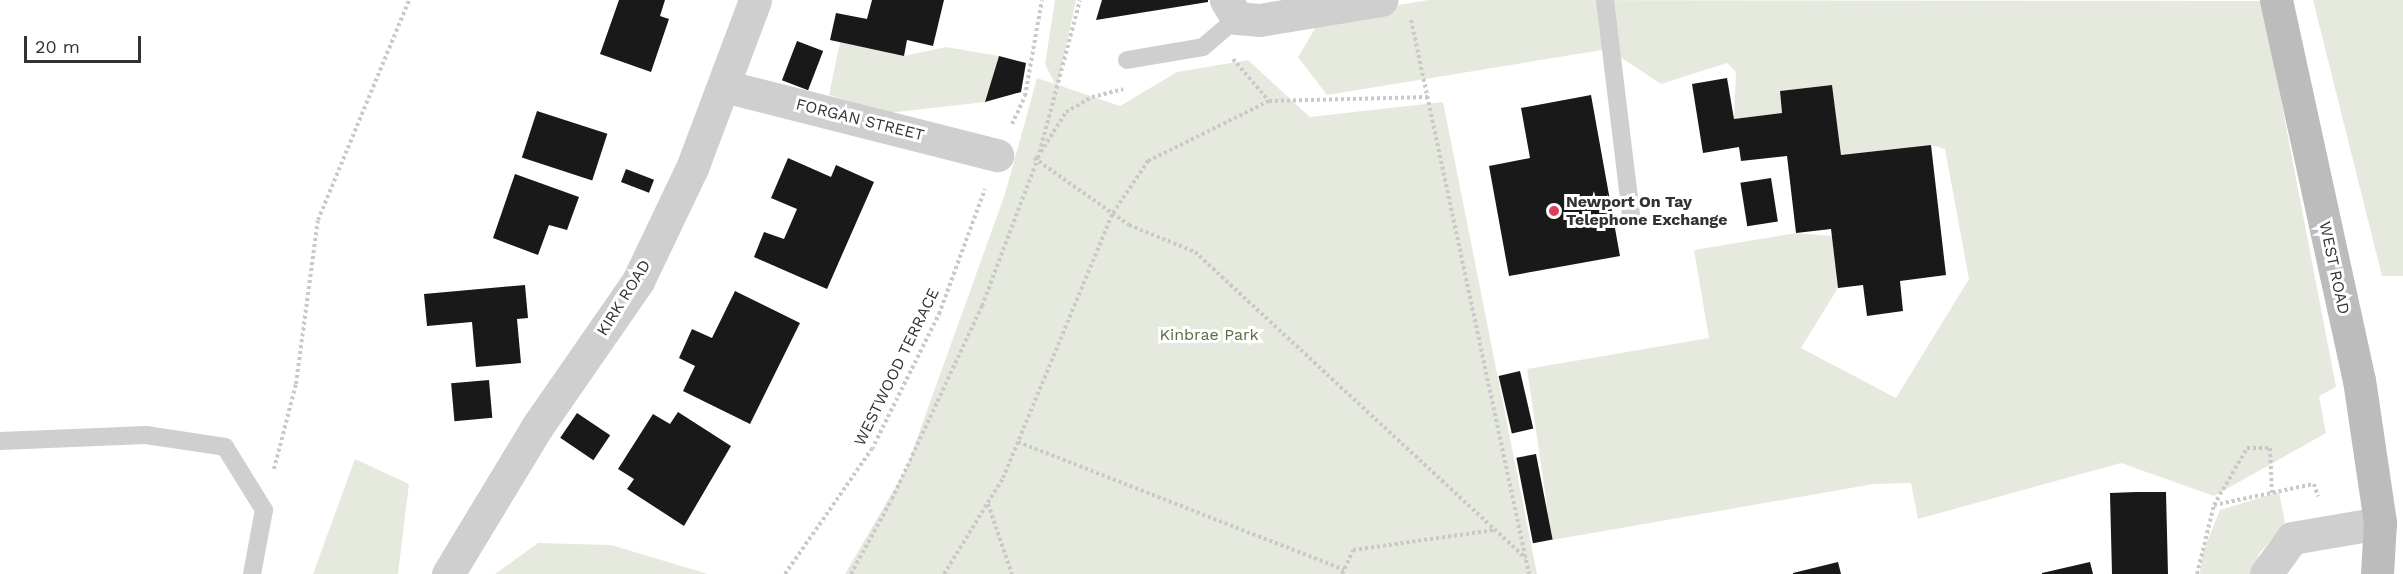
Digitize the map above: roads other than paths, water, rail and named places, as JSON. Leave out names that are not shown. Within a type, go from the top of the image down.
[{"type":"main road","name":"WEST ROAD","points":[[2276,0],[2359,380],[2380,530]]},
{"type":"main road","points":[[2377,574],[2380,530]]},
{"type":"main road","points":[[2380,530],[2402,574]]},
{"type":"street","name":"KIRK ROAD","points":[[448,574],[537,427],[638,282],[692,168],[755,0]]},
{"type":"street","points":[[1232,9],[1259,20],[1395,5]]},
{"type":"street","name":"FORGAN STREET","points":[[724,86],[997,155]]},
{"type":"street","points":[[2266,574],[2292,538],[2380,530]]},
{"type":"lane","points":[[1605,0],[1631,215]]},
{"type":"lane","points":[[1127,60],[1203,47],[1232,9]]},
{"type":"lane","points":[[0,441],[146,435],[225,447],[264,510],[252,574]]},
{"type":"place","name":"Newport On Tay Telephone Exchange","points":[[1554,211]]},
{"type":"park label","name":"Kinbrae Park","points":[[1209,335]]}]
